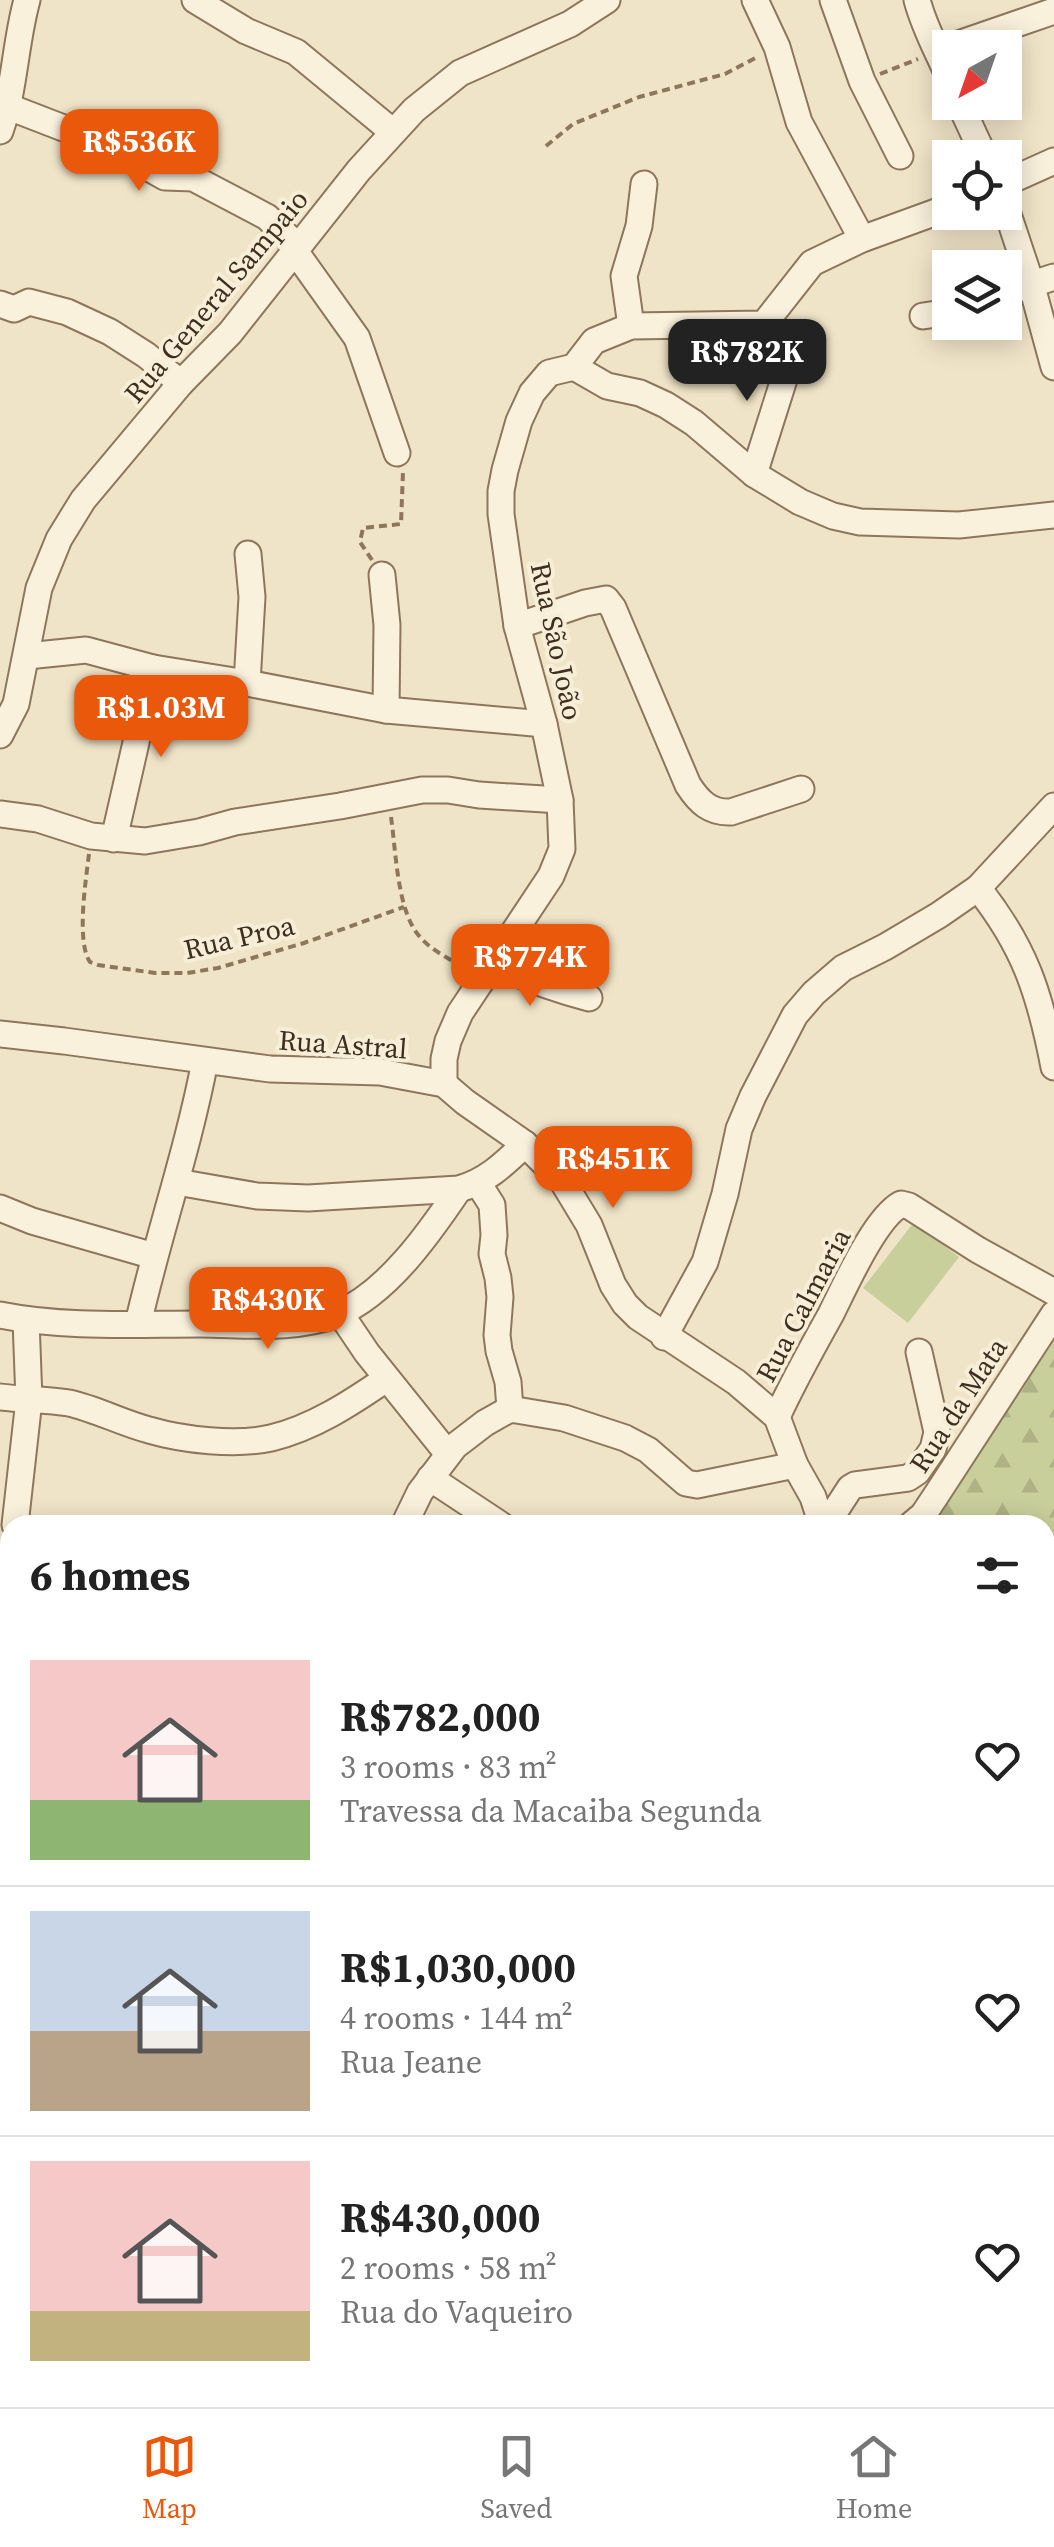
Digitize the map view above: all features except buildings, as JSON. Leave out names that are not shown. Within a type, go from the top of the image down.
[{"type":"street","points":[[27,0],[9,38],[4,119],[110,146],[165,177],[193,178],[267,217],[288,237],[356,338],[397,453]]},
{"type":"street","points":[[195,0],[246,32],[296,52],[393,132]]},
{"type":"street","name":"Rua General Sampaio","points":[[0,735],[16,704],[39,588],[58,538],[83,500],[181,383],[230,333],[414,110],[460,73],[570,24],[607,0]]},
{"type":"street","points":[[755,0],[777,46],[800,122],[862,239]]},
{"type":"street","points":[[833,0],[862,81],[900,156]]},
{"type":"street","points":[[917,0],[924,28],[932,41]]},
{"type":"street","points":[[1000,30],[1054,12]]},
{"type":"street","points":[[1022,175],[1054,161]]},
{"type":"street","points":[[644,184],[639,226],[624,276],[631,326],[764,324],[775,332],[782,346],[786,373],[754,474]]},
{"type":"street","points":[[764,324],[812,263],[862,239],[932,214]]},
{"type":"street","points":[[1018,230],[1043,280],[1054,367]]},
{"type":"street","points":[[0,304],[14,309],[29,302],[67,312],[110,332],[181,383]]},
{"type":"street","points":[[922,316],[932,315]]},
{"type":"street","name":"Rua São João","points":[[444,1084],[442,1072],[448,1041],[460,1013],[559,861],[562,849],[560,800],[544,724],[516,626],[501,514],[505,470],[532,393],[549,373],[574,367],[594,341],[631,326]]},
{"type":"street","points":[[574,367],[607,386],[640,393],[666,405],[694,423],[754,474],[800,502],[833,516],[860,522],[959,525],[1054,514]]},
{"type":"street","points":[[248,554],[252,598],[248,683]]},
{"type":"street","points":[[382,575],[387,626],[386,710]]},
{"type":"street","points":[[516,626],[606,599],[688,785],[702,803],[720,812],[731,812],[801,789]]},
{"type":"street","points":[[0,654],[27,658],[86,650],[154,668],[386,710],[544,724]]},
{"type":"street","points":[[103,838],[154,668]]},
{"type":"street","points":[[0,814],[38,819],[103,838],[145,841],[422,790],[560,800]]},
{"type":"street","points":[[664,1337],[705,1262],[739,1130],[795,1015],[842,968],[926,923],[978,888],[1054,806]]},
{"type":"street","points":[[978,888],[1001,917],[1026,962],[1045,1018],[1054,1066]]},
{"type":"street","points":[[488,971],[589,998]]},
{"type":"street","name":"Rua Astral","points":[[0,1034],[270,1069],[380,1072],[444,1084],[525,1144],[554,1172],[590,1225],[613,1285],[638,1318],[736,1382],[777,1417],[820,1515]]},
{"type":"street","points":[[138,1324],[205,1061]]},
{"type":"street","points":[[0,1315],[26,1320],[138,1324],[286,1324],[340,1313],[374,1290],[469,1186],[501,1168],[525,1144]]},
{"type":"street","points":[[177,1182],[257,1196],[308,1198],[469,1186],[492,1204],[492,1254],[500,1298],[498,1351],[508,1382],[510,1409]]},
{"type":"street","name":"Rua Calmaria","points":[[777,1417],[882,1222],[901,1204],[1054,1292]]},
{"type":"street","points":[[0,1208],[154,1256]]},
{"type":"street","points":[[340,1313],[386,1379],[448,1454]]},
{"type":"street","name":"Rua da Mata","points":[[920,1515],[1054,1314]]},
{"type":"street","points":[[16,1515],[29,1400],[26,1320]]},
{"type":"street","points":[[831,1515],[855,1484],[908,1478],[933,1449],[938,1432],[919,1352]]},
{"type":"street","points":[[0,1398],[66,1402],[151,1431],[178,1436],[248,1440],[271,1438],[322,1418],[386,1379]]},
{"type":"street","points":[[409,1515],[420,1492],[448,1454],[485,1423],[510,1409],[564,1418],[625,1438],[648,1450],[686,1483],[795,1464]]},
{"type":"street","points":[[430,1478],[486,1515]]},
{"type":"path","points":[[546,146],[573,124],[639,97],[725,74],[777,46]]},
{"type":"path","points":[[862,81],[932,53]]},
{"type":"path","points":[[382,575],[360,542],[363,528],[400,524],[403,471],[397,453]]},
{"type":"path","points":[[388,796],[404,907],[412,928],[440,953],[488,971]]},
{"type":"path","name":"Rua Proa","points":[[103,838],[84,892],[84,951],[90,962],[98,965],[155,973],[218,968],[366,923],[404,907]]},
{"type":"green space","points":[[914,1222],[959,1257],[908,1323],[863,1288]]},
{"type":"green space","points":[[1054,1330],[1054,1515],[928,1515]]}]
